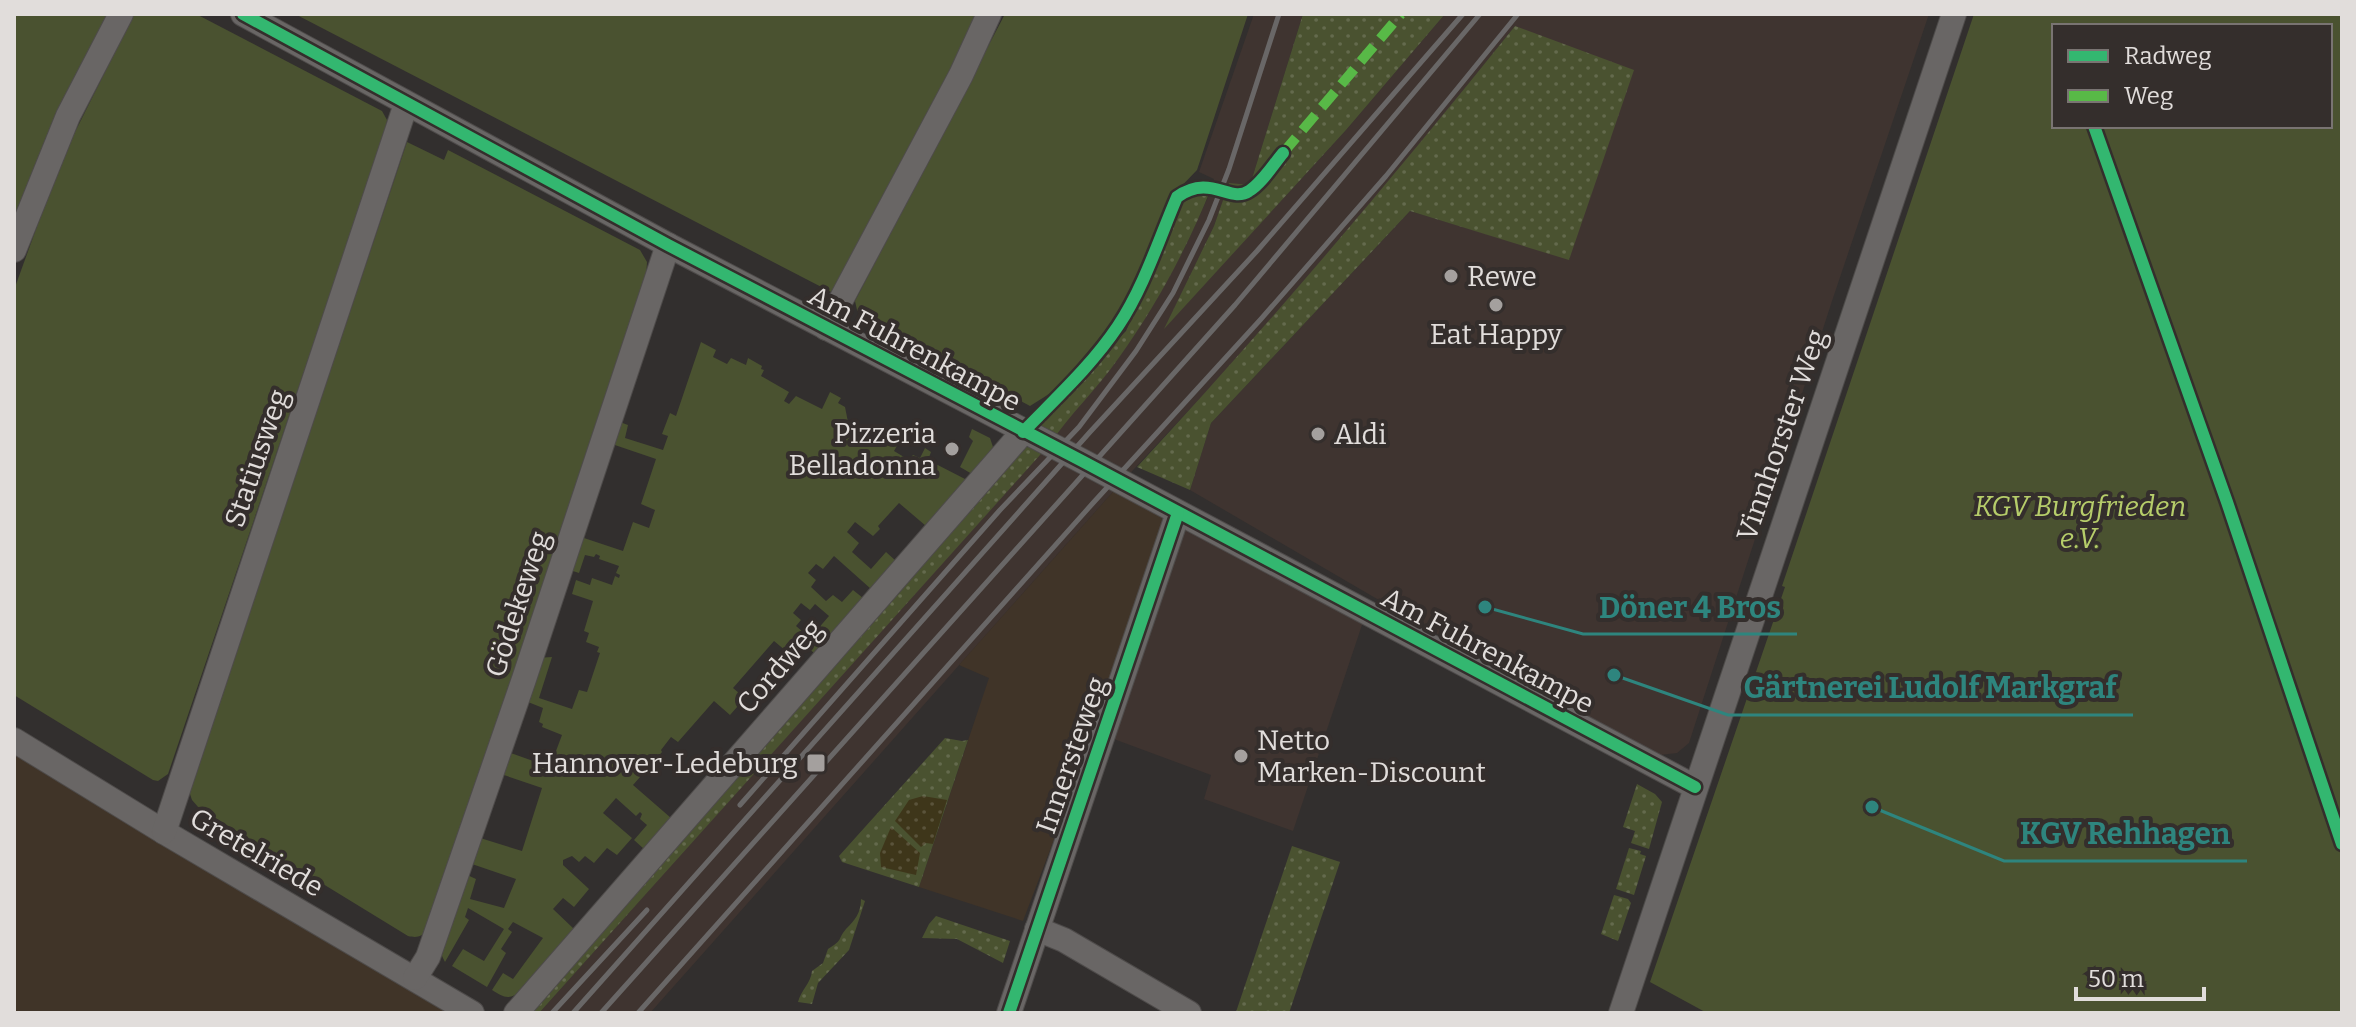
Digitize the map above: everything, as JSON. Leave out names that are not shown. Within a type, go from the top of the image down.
[{"type":"street","points":[[14,250],[68,116],[121,14]]},
{"type":"street","name":"Am Fuhrenkampe","points":[[243,14],[668,245],[1695,787]]},
{"type":"street","points":[[826,328],[946,103],[989,14]]},
{"type":"street","name":"Vinnhorster Weg","points":[[1621,1013],[1954,14]]},
{"type":"street","name":"Statiusweg","points":[[164,832],[406,104]]},
{"type":"street","name":"Gödekeweg","points":[[415,978],[428,957],[509,723],[668,245]]},
{"type":"street","name":"Cordweg","points":[[516,1013],[1023,432]]},
{"type":"street","name":"Innersteweg","points":[[1009,1013],[1178,513]]},
{"type":"street","name":"Gretelriede","points":[[14,740],[472,1013]]},
{"type":"street","points":[[1037,929],[1064,940],[1189,1013]]},
{"type":"shaded area","points":[[1254,14],[1303,14],[1250,185],[1229,184],[1214,226],[1166,326],[1346,130],[1445,14],[1929,14],[1689,743],[1677,753],[1660,755],[1444,638],[1190,490],[1211,423],[1410,211],[1570,259],[1515,26],[1380,194],[1237,359],[1120,484],[650,1013],[539,1013],[1023,472],[1117,360],[1155,302],[1208,197],[1214,179],[1199,172]]},
{"type":"shaded area","points":[[1120,484],[1178,513],[1023,921],[919,887],[989,678],[959,665]]},
{"type":"shaded area","points":[[1178,513],[1366,613],[1293,831],[1204,799],[1211,775],[1103,735]]},
{"type":"shaded area","points":[[14,748],[157,837],[448,1013],[14,1013]]},
{"type":"green space","points":[[14,14],[113,14],[14,224]]},
{"type":"green space","points":[[134,14],[196,14],[382,111],[387,120],[168,774],[158,781],[14,695],[14,290],[61,160]]},
{"type":"green space","points":[[295,14],[977,14],[903,168],[833,293]]},
{"type":"green space","points":[[1005,14],[1248,14],[1197,170],[1172,196],[1127,305],[1057,389],[1030,406],[861,316],[855,301]]},
{"type":"green space","points":[[1303,14],[1445,14],[1346,130],[1164,329],[1214,226],[1229,183],[1250,185]]},
{"type":"green space","name":"KGV Burgfrieden e.V.","points":[[1974,14],[2342,14],[2342,1013],[1707,1013],[1650,982],[1785,587],[1782,586]]},
{"type":"green space","points":[[1515,26],[1634,70],[1569,260],[1410,211],[1211,423],[1190,490],[1137,467],[1330,250]]},
{"type":"green space","points":[[407,142],[444,160],[448,150],[640,250],[647,262],[646,277],[428,930],[414,937],[199,808],[189,791]]},
{"type":"green space","points":[[1196,183],[1212,186],[1170,276],[1118,359],[1049,445],[539,1013],[521,1013],[1026,431],[1126,331],[1185,188]]},
{"type":"green space","points":[[701,342],[716,350],[713,357],[727,364],[731,358],[746,365],[748,358],[762,366],[761,376],[789,392],[784,401],[789,404],[796,396],[822,409],[830,392],[841,398],[838,403],[845,407],[850,432],[871,443],[877,432],[898,444],[894,451],[909,460],[913,455],[920,458],[925,448],[931,452],[928,460],[967,480],[926,526],[899,503],[873,536],[855,522],[847,532],[859,543],[852,552],[871,569],[886,552],[896,561],[871,589],[834,556],[823,569],[816,564],[808,573],[816,580],[811,587],[826,601],[833,595],[842,602],[853,590],[863,598],[814,653],[798,639],[786,651],[774,641],[733,688],[745,698],[730,715],[714,701],[678,742],[671,737],[633,785],[671,818],[644,849],[634,840],[647,825],[640,819],[642,814],[640,812],[636,816],[616,798],[603,813],[632,838],[617,855],[607,848],[594,863],[585,856],[579,862],[572,856],[563,860],[563,865],[589,889],[574,907],[563,898],[553,909],[574,929],[517,994],[504,996],[492,990],[503,973],[513,979],[543,938],[513,922],[508,929],[512,932],[501,949],[506,953],[487,987],[452,966],[463,949],[484,961],[504,929],[468,908],[465,917],[469,920],[445,962],[440,952],[465,874],[476,879],[470,899],[504,908],[516,879],[469,863],[477,837],[522,851],[542,788],[498,773],[505,751],[550,767],[562,735],[542,727],[543,724],[539,722],[543,708],[523,700],[537,658],[552,657],[539,698],[572,709],[579,690],[587,692],[600,653],[597,652],[599,647],[586,642],[589,633],[584,631],[593,601],[572,594],[576,580],[590,585],[592,578],[612,585],[615,576],[619,578],[620,575],[616,573],[619,566],[599,559],[600,556],[596,554],[594,557],[585,555],[579,573],[567,569],[578,536],[623,551],[633,522],[649,528],[655,510],[641,504],[656,459],[609,443],[617,421],[628,425],[625,438],[663,450],[668,436],[662,434],[670,413],[676,416]],"holes":[[[801,603],[810,610],[815,604],[829,616],[810,638],[796,626],[801,620],[793,613]]]},
{"type":"green space","points":[[972,429],[990,438],[993,447],[972,474],[960,467],[973,441],[969,437]]},
{"type":"green space","points":[[945,738],[968,740],[919,887],[842,862],[839,856]]},
{"type":"green space","points":[[1637,784],[1655,794],[1662,802],[1649,849],[1631,843],[1635,831],[1623,827]]},
{"type":"green space","points":[[1292,846],[1340,862],[1289,1013],[1238,1013],[1236,1012]]},
{"type":"green space","points":[[1629,848],[1646,856],[1634,895],[1616,889]]},
{"type":"green space","points":[[1614,895],[1631,903],[1618,941],[1601,934]]},
{"type":"green space","points":[[861,899],[865,901],[849,950],[818,983],[812,1004],[798,1002],[812,971],[823,963],[828,949],[857,916]]},
{"type":"green space","points":[[936,916],[1010,941],[1003,963],[957,939],[922,938]]},
{"type":"sand","points":[[923,796],[947,800],[933,844],[926,843],[921,847],[895,821],[909,800]]},
{"type":"sand","points":[[891,827],[920,853],[916,875],[881,867],[880,853]]},
{"type":"railway","points":[[740,805],[1000,510],[1079,427],[1136,351],[1173,293],[1209,220],[1229,169],[1279,14]]},
{"type":"railway","points":[[573,1013],[1090,432],[1257,251],[1463,14]]},
{"type":"railway","points":[[601,1013],[1235,305],[1480,14]]},
{"type":"railway","points":[[638,1013],[1261,319],[1386,176],[1518,14]]},
{"type":"railway","points":[[552,1013],[647,910]]},
{"type":"marked path","points":[[1283,153],[1401,14]]},
{"type":"cycle path","points":[[243,14],[668,245],[1695,787]]},
{"type":"cycle path","points":[[2095,128],[2227,502],[2342,844]]},
{"type":"cycle path","points":[[1023,432],[1085,368],[1118,326],[1143,279],[1177,197],[1200,188],[1242,194],[1258,183],[1283,153]]},
{"type":"cycle path","points":[[1009,1013],[1178,513]]},
{"type":"place","name":"Rewe","points":[[1451,276]]},
{"type":"place","name":"Eat Happy","points":[[1496,305]]},
{"type":"place","name":"Aldi","points":[[1318,434]]},
{"type":"place","name":"Pizzeria Belladonna","points":[[952,449]]},
{"type":"place","name":"Döner 4 Bros","points":[[1485,607]]},
{"type":"place","name":"Gärtnerei Ludolf Markgraf","points":[[1614,675]]},
{"type":"place","name":"Netto Marken-Discount","points":[[1241,756]]},
{"type":"place","name":"Hannover-Ledeburg","points":[[816,763]]},
{"type":"place","name":"KGV Rehhagen","points":[[1872,807]]}]
